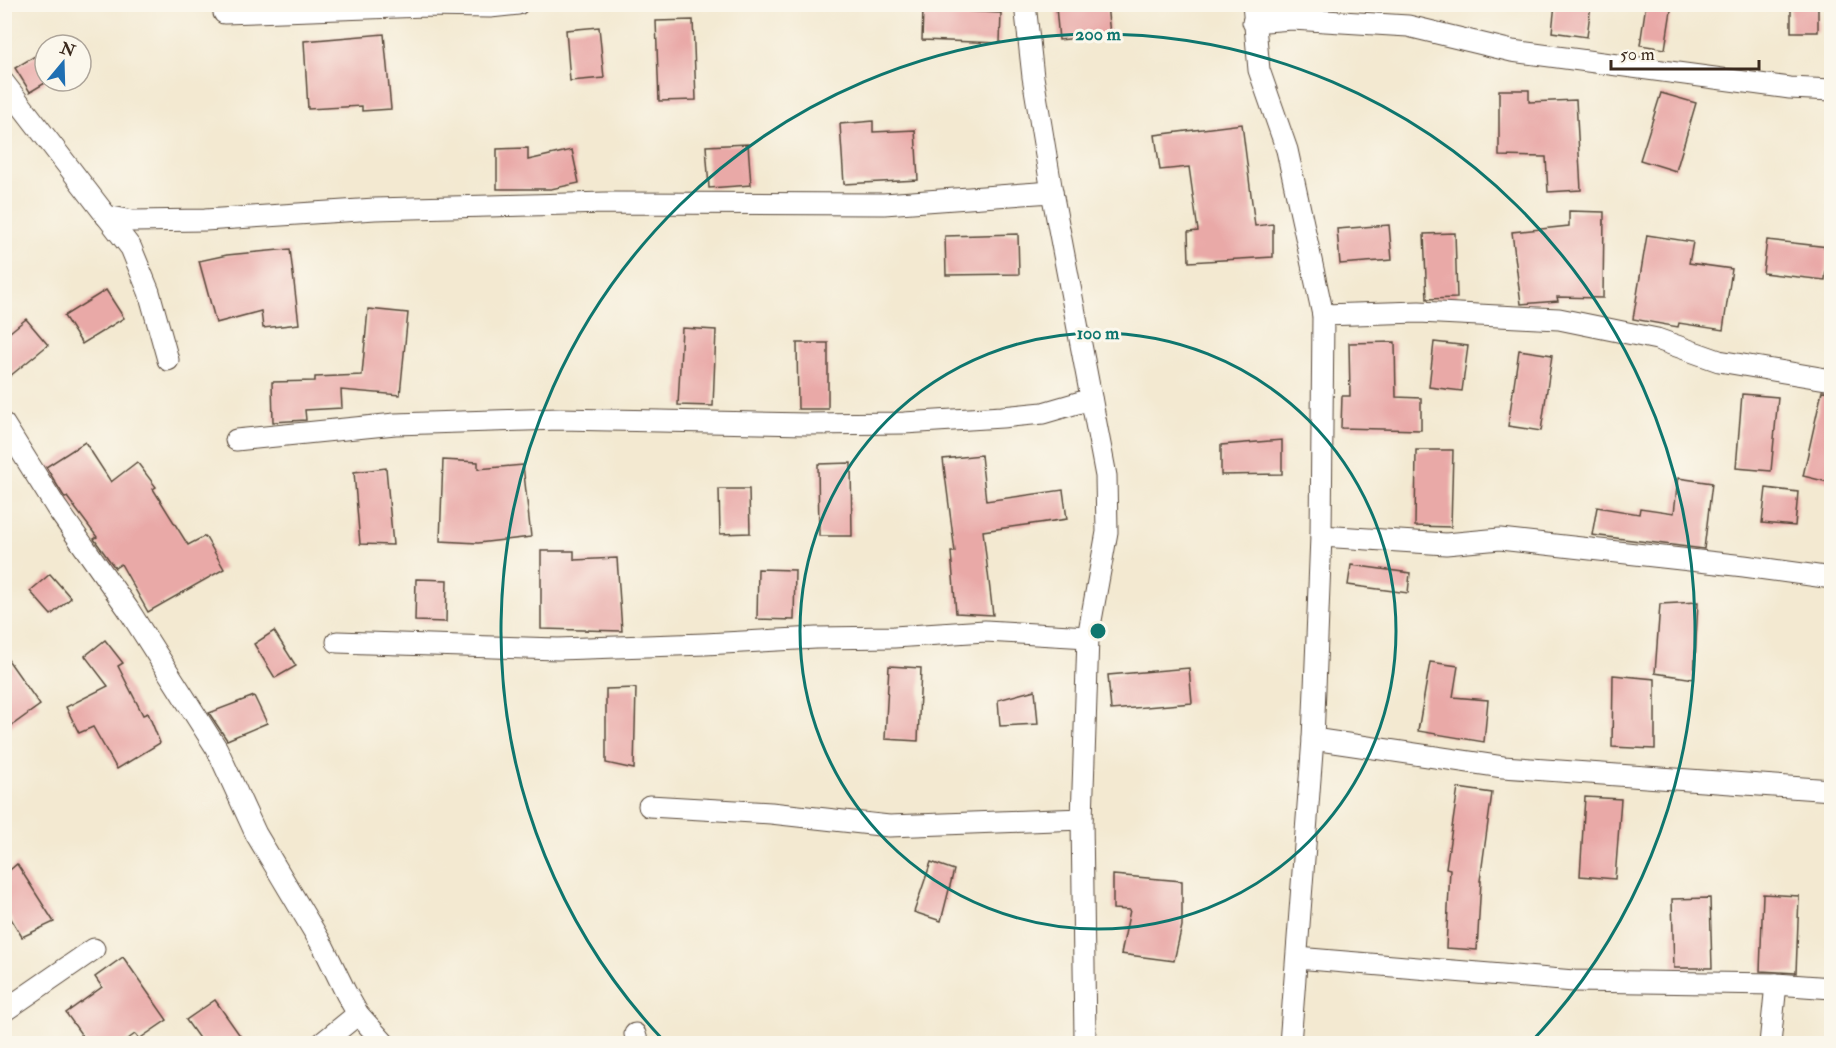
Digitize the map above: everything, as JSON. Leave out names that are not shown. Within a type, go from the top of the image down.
[{"type":"street","points":[[224,13],[424,5],[490,7],[518,4]]},
{"type":"street","points":[[1025,4],[1033,77],[1052,192],[1106,476],[1107,532],[1088,637],[1082,819],[1085,1039]]},
{"type":"street","points":[[1290,1044],[1313,739],[1321,536],[1323,315],[1287,150],[1259,70],[1253,13],[1292,19],[1408,27],[1512,51],[1790,88],[1832,90]]},
{"type":"street","points":[[4,83],[131,249],[149,292],[168,360]]},
{"type":"street","points":[[106,216],[133,221],[205,220],[375,208],[606,202],[884,204],[1052,192]]},
{"type":"street","points":[[1323,315],[1419,312],[1559,319],[1657,339],[1719,361],[1832,380]]},
{"type":"street","points":[[236,440],[395,424],[560,419],[807,424],[904,423],[1043,412],[1091,399]]},
{"type":"street","points":[[4,424],[56,507],[128,609],[217,749],[255,834],[324,948],[358,1014],[385,1044]]},
{"type":"street","points":[[1321,536],[1446,544],[1500,539],[1832,578]]},
{"type":"street","points":[[337,642],[558,649],[894,637],[986,631],[1088,637]]},
{"type":"street","points":[[1313,739],[1503,766],[1832,789]]},
{"type":"street","points":[[650,806],[771,813],[889,826],[1082,819]]},
{"type":"street","points":[[4,1011],[94,949]]},
{"type":"street","points":[[1297,958],[1574,981],[1776,984],[1832,988]]},
{"type":"street","points":[[1770,1044],[1776,984]]},
{"type":"street","points":[[321,1044],[358,1014]]},
{"type":"building","points":[[1107,4],[1110,35],[1059,40],[1056,7]]},
{"type":"building","points":[[1555,4],[1591,4],[1587,37],[1552,32]]},
{"type":"building","points":[[1646,4],[1672,4],[1665,49],[1640,45]]},
{"type":"building","points":[[1791,4],[1818,4],[1818,32],[1791,32]]},
{"type":"building","points":[[923,9],[1001,13],[1000,43],[922,40]]},
{"type":"building","points":[[693,20],[696,100],[659,101],[656,21]]},
{"type":"building","points":[[599,27],[604,78],[570,81],[566,30]]},
{"type":"building","points":[[384,34],[391,109],[362,111],[362,106],[308,109],[304,41]]},
{"type":"building","points":[[33,57],[33,90],[30,92],[15,68]]},
{"type":"building","points":[[1499,90],[1529,90],[1529,102],[1576,100],[1581,190],[1548,192],[1546,157],[1499,156]]},
{"type":"building","points":[[1661,93],[1696,103],[1676,171],[1640,160]]},
{"type":"building","points":[[873,121],[873,132],[915,130],[918,180],[844,184],[840,124]]},
{"type":"building","points":[[1242,124],[1255,226],[1273,224],[1273,257],[1189,262],[1188,232],[1198,231],[1189,167],[1160,170],[1155,135]]},
{"type":"building","points":[[748,144],[751,185],[709,188],[706,146]]},
{"type":"building","points":[[528,148],[528,160],[572,150],[579,183],[551,189],[497,189],[497,149]]},
{"type":"building","points":[[1569,211],[1604,212],[1603,298],[1557,297],[1558,301],[1521,304],[1512,232],[1569,226]]},
{"type":"building","points":[[1389,225],[1392,260],[1340,264],[1337,229]]},
{"type":"building","points":[[1455,233],[1457,298],[1427,299],[1424,234]]},
{"type":"building","points":[[1018,234],[1019,274],[946,275],[945,236]]},
{"type":"building","points":[[1647,235],[1693,242],[1689,263],[1732,269],[1723,330],[1679,323],[1678,327],[1633,319]]},
{"type":"building","points":[[1767,240],[1828,247],[1825,280],[1763,273]]},
{"type":"building","points":[[290,249],[299,324],[263,328],[261,311],[216,323],[199,261],[227,255]]},
{"type":"building","points":[[106,290],[124,318],[82,344],[64,316]]},
{"type":"building","points":[[368,309],[408,313],[400,395],[341,390],[342,408],[305,410],[306,420],[273,422],[272,382],[315,381],[315,377],[362,375]]},
{"type":"building","points":[[26,319],[48,345],[4,381],[4,337]]},
{"type":"building","points":[[682,328],[716,330],[713,406],[678,405]]},
{"type":"building","points":[[1395,342],[1396,397],[1421,398],[1421,430],[1341,428],[1342,396],[1350,396],[1349,343]]},
{"type":"building","points":[[1434,342],[1468,346],[1462,391],[1429,387]]},
{"type":"building","points":[[797,343],[828,343],[828,409],[798,409]]},
{"type":"building","points":[[1519,350],[1552,355],[1541,431],[1508,426]]},
{"type":"building","points":[[1822,391],[1832,392],[1832,483],[1803,476]]},
{"type":"building","points":[[1742,394],[1778,397],[1771,471],[1736,468]]},
{"type":"building","points":[[1282,440],[1282,474],[1221,475],[1221,445]]},
{"type":"building","points":[[85,442],[111,482],[137,462],[156,487],[153,489],[188,545],[205,536],[224,569],[148,612],[121,564],[115,568],[94,539],[97,537],[67,497],[65,498],[46,467]]},
{"type":"building","points":[[1416,450],[1453,450],[1451,527],[1415,526]]},
{"type":"building","points":[[981,455],[986,501],[1063,490],[1067,519],[983,531],[993,615],[956,613],[951,552],[955,552],[943,459]]},
{"type":"building","points":[[443,460],[478,462],[478,469],[523,465],[531,537],[478,543],[440,541]]},
{"type":"building","points":[[851,463],[852,536],[819,536],[818,464]]},
{"type":"building","points":[[386,468],[393,545],[360,544],[354,472]]},
{"type":"building","points":[[1678,478],[1712,483],[1704,549],[1592,535],[1597,507],[1639,514],[1640,508],[1674,513]]},
{"type":"building","points":[[1766,488],[1798,492],[1795,526],[1762,523]]},
{"type":"building","points":[[719,489],[749,489],[750,533],[720,534]]},
{"type":"building","points":[[541,551],[574,551],[574,560],[617,558],[622,631],[541,629]]},
{"type":"building","points":[[1351,565],[1410,573],[1408,593],[1348,585]]},
{"type":"building","points":[[758,569],[795,570],[794,620],[757,619]]},
{"type":"building","points":[[50,574],[71,598],[51,615],[30,591]]},
{"type":"building","points":[[416,579],[447,580],[446,622],[415,621]]},
{"type":"building","points":[[1698,602],[1694,679],[1655,673],[1660,604]]},
{"type":"building","points":[[274,631],[296,666],[275,678],[254,644]]},
{"type":"building","points":[[105,640],[123,663],[118,666],[143,715],[148,713],[160,743],[117,769],[93,727],[79,733],[66,707],[108,686],[85,656]]},
{"type":"building","points":[[4,654],[40,705],[4,731]]},
{"type":"building","points":[[1430,662],[1458,666],[1453,697],[1488,700],[1484,742],[1418,731]]},
{"type":"building","points":[[889,666],[921,668],[918,741],[885,739]]},
{"type":"building","points":[[1189,668],[1192,703],[1111,710],[1108,675]]},
{"type":"building","points":[[1613,675],[1655,679],[1655,749],[1612,747]]},
{"type":"building","points":[[636,688],[634,769],[606,763],[606,689]]},
{"type":"building","points":[[1035,690],[1038,724],[1000,726],[998,700]]},
{"type":"building","points":[[254,696],[267,723],[227,740],[209,713]]},
{"type":"building","points":[[1458,788],[1492,793],[1480,881],[1477,950],[1446,948],[1450,869],[1446,868]]},
{"type":"building","points":[[1585,797],[1621,799],[1615,879],[1580,876]]},
{"type":"building","points":[[931,862],[954,870],[941,921],[914,912]]},
{"type":"building","points":[[17,864],[54,922],[22,937],[4,907],[4,875]]},
{"type":"building","points":[[1113,875],[1182,881],[1182,926],[1174,961],[1121,954],[1130,910],[1113,909]]},
{"type":"building","points":[[1763,894],[1799,896],[1796,973],[1760,971]]},
{"type":"building","points":[[1710,898],[1712,968],[1674,968],[1672,899]]},
{"type":"building","points":[[123,957],[167,1020],[139,1039],[135,1034],[121,1044],[88,1044],[66,1013],[102,987],[95,977]]},
{"type":"building","points":[[215,1000],[246,1044],[203,1044],[186,1020]]}]
